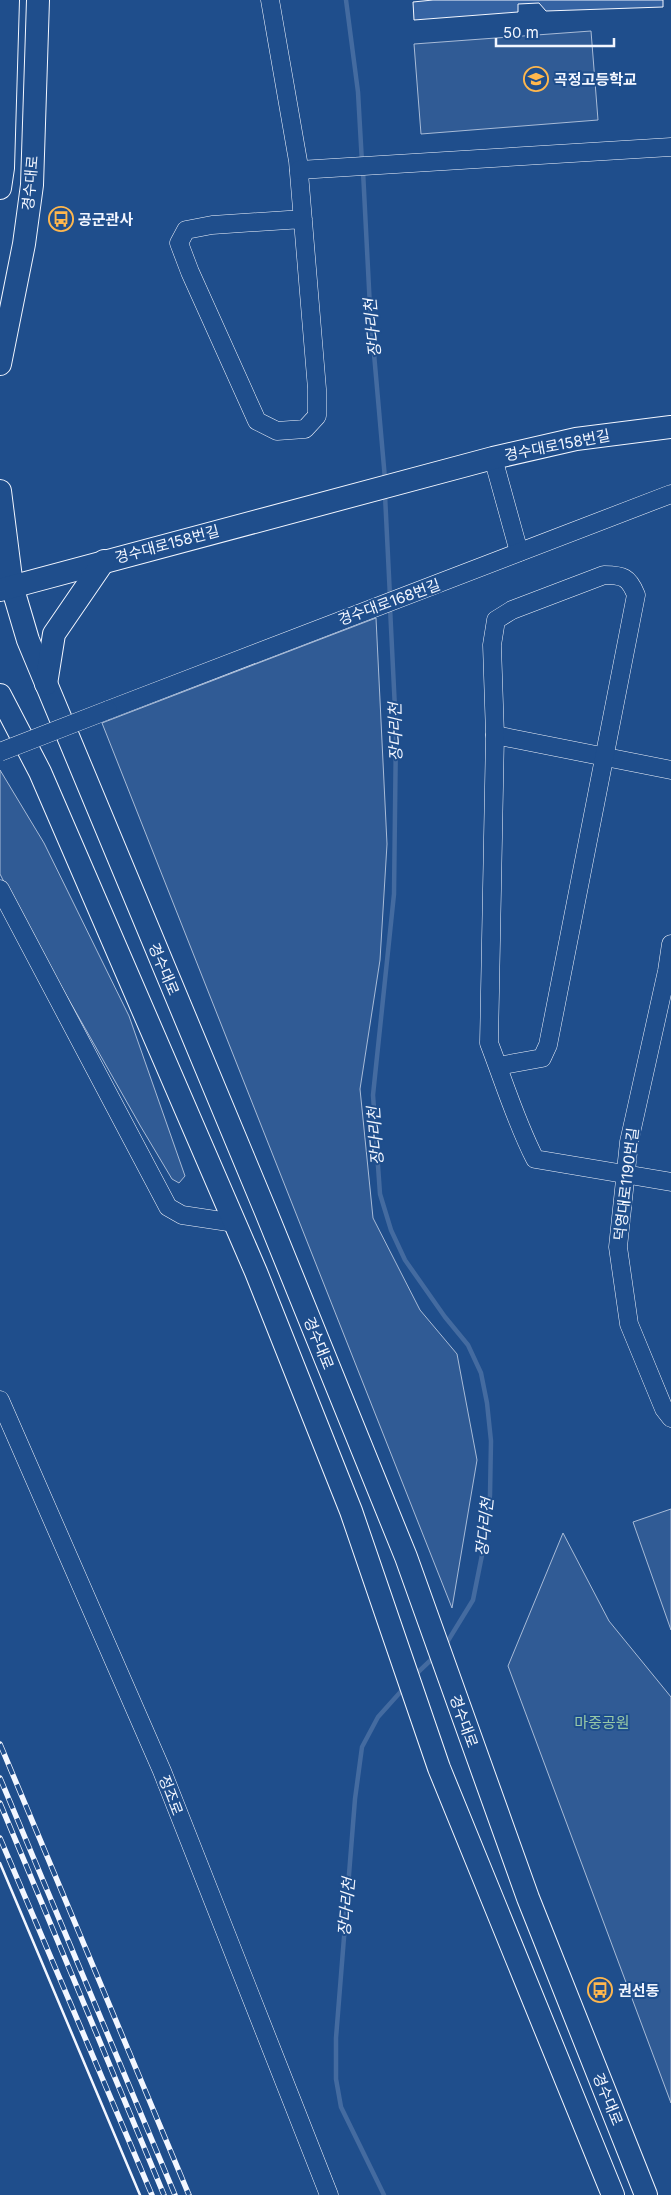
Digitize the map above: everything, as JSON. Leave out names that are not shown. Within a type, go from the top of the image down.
[{"type":"main road","name":"경수대로","points":[[0,188],[3,168],[4,33],[8,0]]},
{"type":"main road","name":"경수대로","points":[[0,364],[24,244],[32,184],[38,0]]},
{"type":"main road","name":"경수대로158번길","points":[[6,588],[493,458],[576,439],[671,427]]},
{"type":"main road","name":"경수대로","points":[[0,491],[6,588],[266,1212],[402,1548],[528,1898],[646,2195]]},
{"type":"main road","points":[[46,685],[54,634],[104,561]]},
{"type":"main road","name":"경수대로","points":[[0,695],[40,772],[235,1223],[351,1511],[439,1768],[613,2195]]},
{"type":"street","points":[[270,0],[299,170],[317,389],[317,416],[305,429],[277,432],[257,421],[190,272],[180,242],[186,230],[212,225],[303,219]]},
{"type":"street","points":[[299,170],[671,147]]},
{"type":"street","points":[[493,458],[519,552]]},
{"type":"street","name":"경수대로168번길","points":[[0,752],[356,613],[432,586],[671,494]]},
{"type":"street","points":[[498,1066],[542,1058],[548,1046],[606,757],[636,595],[631,583],[619,575],[604,575],[512,610],[496,620],[492,645],[495,735],[489,1043],[524,1136],[535,1158],[671,1182]]},
{"type":"street","points":[[495,735],[671,770]]},
{"type":"street","points":[[0,889],[168,1207],[182,1215],[235,1223]]},
{"type":"street","name":"덕영대로1190번길","points":[[671,944],[667,971],[629,1142],[618,1247],[629,1324],[664,1409],[671,1418]]},
{"type":"street","name":"정조로","points":[[0,1400],[162,1772],[329,2195]]},
{"type":"shaded area","points":[[591,31],[598,120],[421,134],[414,44]]},
{"type":"shaded area","points":[[376,618],[387,844],[380,960],[360,1089],[373,1218],[420,1310],[457,1354],[477,1460],[452,1608],[102,723]]},
{"type":"shaded area","points":[[0,770],[44,843],[129,1016],[185,1176],[179,1183],[172,1179],[141,1127],[18,910],[0,874]]},
{"type":"shaded area","points":[[671,1509],[671,1630],[633,1522]]},
{"type":"shaded area","name":"마중공원","points":[[563,1533],[609,1621],[671,1697],[671,2103],[508,1666]]},
{"type":"building","points":[[433,0],[663,0],[663,7],[546,11],[539,3],[518,4],[518,12],[414,20],[413,2]]},
{"type":"waterway","name":"장다리천","points":[[346,0],[358,92],[362,163]]},
{"type":"waterway","name":"장다리천","points":[[363,171],[370,308],[385,479]]},
{"type":"waterway","name":"장다리천","points":[[385,495],[390,597]]},
{"type":"waterway","name":"장다리천","points":[[390,607],[396,730],[394,894],[373,1095],[380,1194],[391,1230],[405,1260],[445,1317],[468,1345],[481,1373],[487,1403],[491,1441],[490,1495],[485,1540],[473,1600],[446,1644]]},
{"type":"waterway","name":"장다리천","points":[[414,1676],[434,1657]]},
{"type":"waterway","name":"장다리천","points":[[384,2195],[341,2107],[336,2079],[336,2038],[355,1799],[362,1747],[378,1717],[404,1688]]},
{"type":"railway","points":[[0,1744],[189,2195]]},
{"type":"railway","points":[[0,1778],[175,2195]]},
{"type":"railway","points":[[0,1803],[164,2195]]},
{"type":"railway","points":[[0,1838],[152,2195]]},
{"type":"wall","points":[[0,1863],[140,2195]]},
{"type":"place","name":"곡정고등학교","points":[[536,79]]},
{"type":"place","name":"공군관사","points":[[61,219]]},
{"type":"place","name":"권선동","points":[[600,1990]]}]
